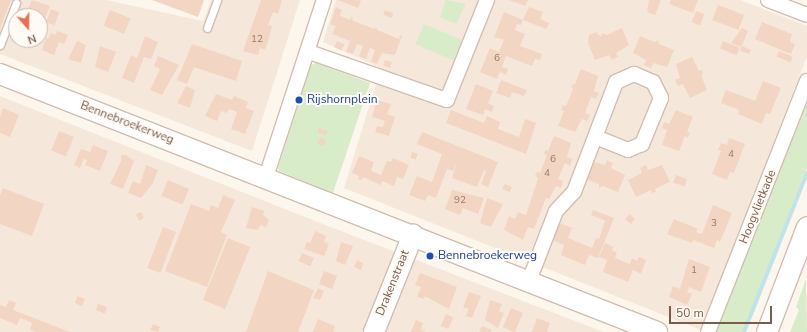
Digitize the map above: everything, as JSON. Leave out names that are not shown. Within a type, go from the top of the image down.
[{"type":"street","points":[[266,177],[309,52],[324,0]]},
{"type":"street","points":[[309,52],[447,100],[487,0]]},
{"type":"street","points":[[768,0],[807,15]]},
{"type":"street","name":"Bennebroekerweg","points":[[0,74],[529,281],[633,327],[657,332]]},
{"type":"street","points":[[529,281],[556,211],[574,192],[616,82],[634,74],[653,82],[660,98],[642,144],[628,150],[596,137]]},
{"type":"street","name":"Hoogvlietkade","points":[[708,332],[807,81]]},
{"type":"street","points":[[767,332],[807,227]]},
{"type":"street","name":"Drakenstraat","points":[[374,332],[413,235]]},
{"type":"lane","points":[[207,28],[217,0]]},
{"type":"lane","points":[[0,46],[16,2]]},
{"type":"shaded area","points":[[0,0],[106,0],[203,21],[211,0],[300,0],[252,151],[0,54]]},
{"type":"shaded area","points":[[336,0],[740,0],[807,26],[807,56],[701,330],[344,188],[381,68],[323,42]]},
{"type":"shaded area","points":[[0,96],[328,226],[604,332],[0,332]]},
{"type":"green space","points":[[446,0],[466,4],[456,24],[440,17]]},
{"type":"green space","points":[[424,24],[462,40],[453,60],[415,44]]},
{"type":"green space","points":[[316,63],[370,83],[333,193],[279,171],[278,168],[311,65]]},
{"type":"green space","points":[[807,104],[807,167],[743,332],[714,332]]},
{"type":"green space","points":[[806,279],[807,332],[790,332],[799,310],[796,307]]},
{"type":"building","points":[[0,0],[11,0],[0,29]]},
{"type":"building","points":[[32,0],[50,6],[48,11],[48,8],[28,8]]},
{"type":"building","points":[[152,0],[204,0],[198,17]]},
{"type":"building","points":[[261,0],[282,0],[278,14],[273,12],[270,19],[268,25],[272,26],[265,50],[260,48],[258,55],[243,51]]},
{"type":"building","points":[[338,0],[359,0],[361,1],[358,8]]},
{"type":"building","points":[[509,0],[528,0],[525,6]]},
{"type":"building","points":[[649,0],[661,0],[655,15],[647,12]]},
{"type":"building","points":[[671,0],[698,0],[693,13],[669,4]]},
{"type":"building","points":[[718,5],[744,15],[738,30],[712,20]]},
{"type":"building","points":[[336,7],[342,10],[340,16],[350,20],[352,16],[353,21],[375,29],[376,26],[377,30],[399,39],[400,35],[402,36],[395,55],[382,53],[377,64],[371,61],[375,50],[370,48],[366,59],[359,56],[363,46],[357,44],[353,54],[346,52],[350,41],[332,34],[336,26],[330,24]]},
{"type":"building","points":[[529,7],[543,12],[540,19],[549,23],[546,29],[523,20]]},
{"type":"building","points":[[51,9],[59,12],[54,25],[48,23],[48,17]]},
{"type":"building","points":[[110,10],[130,18],[124,34],[104,26]]},
{"type":"building","points":[[385,10],[393,13],[392,18],[383,15]]},
{"type":"building","points":[[696,11],[704,14],[700,25],[692,22]]},
{"type":"building","points":[[504,12],[523,20],[521,25],[517,24],[515,30],[525,34],[520,46],[542,54],[540,60],[535,59],[532,66],[506,56],[502,67],[508,69],[506,75],[500,72],[497,79],[480,72],[490,48],[499,52],[504,40],[494,37]]},
{"type":"building","points":[[762,22],[792,34],[790,42],[795,44],[791,54],[755,39]]},
{"type":"building","points":[[622,28],[629,45],[616,53],[618,57],[612,60],[609,55],[595,60],[588,43],[589,35],[596,32],[601,37],[603,33],[607,35]]},
{"type":"building","points":[[742,28],[748,31],[741,47],[731,43]]},
{"type":"building","points":[[57,31],[68,35],[64,44],[59,42],[54,55],[42,50],[43,48],[48,48],[48,39],[51,33],[55,35]]},
{"type":"building","points":[[145,36],[158,42],[151,59],[144,57],[134,83],[122,78],[131,55],[137,58]]},
{"type":"building","points":[[640,36],[655,42],[658,40],[659,44],[674,50],[667,67],[653,63],[651,68],[644,65],[646,60],[633,53]]},
{"type":"building","points":[[77,41],[86,45],[81,63],[68,59]]},
{"type":"building","points":[[337,41],[344,44],[342,51],[334,47]]},
{"type":"building","points":[[723,41],[740,48],[737,55],[720,48]]},
{"type":"building","points":[[192,44],[242,61],[236,81],[194,67],[187,84],[177,80]]},
{"type":"building","points":[[100,46],[116,52],[108,72],[95,67]]},
{"type":"building","points":[[742,46],[751,50],[749,54],[740,51]]},
{"type":"building","points":[[779,51],[793,57],[790,62],[777,57]]},
{"type":"building","points":[[158,56],[179,65],[162,95],[150,90],[160,69],[154,66]]},
{"type":"building","points":[[692,57],[699,71],[702,70],[703,74],[701,75],[707,90],[690,98],[683,84],[678,86],[675,80],[680,78],[676,64]]},
{"type":"building","points":[[385,60],[392,62],[390,68],[383,66]]},
{"type":"building","points":[[581,69],[598,76],[594,91],[599,93],[596,99],[591,97],[585,113],[590,115],[587,121],[582,119],[575,132],[558,126],[564,111],[561,110],[563,105],[566,106],[573,89],[571,85],[575,84]]},
{"type":"building","points":[[501,80],[527,90],[524,96],[512,92],[510,98],[496,93]]},
{"type":"building","points":[[763,81],[781,88],[770,114],[766,113],[762,124],[738,114],[739,110],[721,103],[726,90],[755,101]]},
{"type":"building","points":[[476,84],[493,91],[488,103],[494,106],[492,112],[485,109],[483,115],[466,109]]},
{"type":"building","points":[[186,86],[195,90],[190,108],[177,103]]},
{"type":"building","points":[[216,94],[232,100],[234,96],[248,102],[246,108],[254,111],[245,134],[231,129],[237,112],[229,109],[227,113],[221,111],[217,121],[205,116]]},
{"type":"building","points":[[377,100],[391,104],[387,114],[395,117],[389,136],[375,132],[377,126],[383,127],[385,121],[372,117]]},
{"type":"building","points":[[3,108],[19,115],[10,137],[0,133],[0,117]]},
{"type":"building","points":[[451,110],[484,123],[487,116],[500,122],[498,129],[519,137],[525,119],[536,123],[526,154],[446,123]]},
{"type":"building","points":[[676,110],[693,117],[687,132],[690,133],[688,138],[685,136],[679,151],[662,145],[667,130],[662,128],[664,122],[669,124]]},
{"type":"building","points":[[319,128],[328,131],[326,136],[317,133]]},
{"type":"building","points":[[59,131],[74,137],[66,156],[51,150]]},
{"type":"building","points":[[422,132],[498,162],[488,187],[481,184],[486,171],[484,170],[477,187],[452,178],[457,161],[453,171],[447,169],[436,198],[428,195],[425,201],[409,195],[417,176],[432,182],[442,154],[417,144]]},
{"type":"building","points":[[554,136],[571,143],[567,157],[572,159],[570,166],[565,163],[558,179],[563,181],[561,188],[556,186],[549,199],[546,198],[534,229],[528,227],[523,240],[504,230],[509,216],[515,219],[518,212],[526,215],[538,178],[535,176],[537,172],[540,173],[547,155],[544,154],[545,150],[548,151]]},
{"type":"building","points":[[319,138],[326,140],[324,146],[317,144]]},
{"type":"building","points":[[729,138],[745,144],[734,173],[730,172],[727,180],[712,174],[721,151],[718,150],[721,143],[727,145]]},
{"type":"building","points":[[93,145],[108,151],[100,171],[85,165],[87,160],[84,159],[80,168],[74,165],[81,149],[90,152]]},
{"type":"building","points":[[412,152],[418,154],[416,160],[410,158]]},
{"type":"building","points":[[121,155],[126,155],[134,161],[123,189],[110,184],[121,161]]},
{"type":"building","points":[[359,156],[374,162],[371,171],[381,175],[387,161],[391,162],[393,158],[409,165],[403,179],[397,177],[394,186],[382,181],[381,185],[363,177],[362,180],[358,179],[359,176],[352,173]]},
{"type":"building","points":[[607,160],[613,163],[611,168],[625,175],[618,192],[603,186],[599,188],[599,184],[583,178],[590,161],[605,165]]},
{"type":"building","points":[[146,165],[158,170],[153,183],[141,198],[128,193],[133,181],[140,184]]},
{"type":"building","points":[[646,165],[648,170],[662,165],[670,182],[655,189],[656,192],[652,193],[651,190],[636,197],[628,180],[642,173],[640,168]]},
{"type":"building","points":[[676,175],[687,179],[685,187],[673,183]]},
{"type":"building","points":[[168,180],[189,189],[183,205],[161,196]]},
{"type":"building","points":[[505,184],[512,187],[510,192],[502,189]]},
{"type":"building","points":[[3,188],[44,204],[32,236],[0,224],[0,195]]},
{"type":"building","points":[[452,190],[484,198],[478,214],[463,208],[460,215],[445,209]]},
{"type":"building","points":[[223,195],[235,200],[221,232],[227,235],[207,287],[165,271],[191,204],[209,211],[211,205],[218,208]]},
{"type":"building","points":[[487,198],[503,204],[491,227],[480,223]]},
{"type":"building","points":[[713,205],[732,213],[720,242],[717,240],[714,248],[693,240],[692,243],[667,234],[674,219],[698,229],[696,232],[702,234]]},
{"type":"building","points":[[252,207],[264,211],[263,215],[269,220],[266,227],[260,225],[258,230],[246,228]]},
{"type":"building","points":[[593,210],[614,218],[598,258],[589,255],[585,265],[561,255],[564,245],[552,240],[559,223],[572,228],[568,238],[592,248],[596,238],[599,239],[605,221],[608,222],[591,215]]},
{"type":"building","points":[[141,212],[144,218],[139,221],[136,214]]},
{"type":"building","points":[[630,214],[635,219],[631,224],[625,219]]},
{"type":"building","points":[[163,227],[176,232],[160,273],[147,268]]},
{"type":"building","points":[[315,231],[326,236],[324,242],[329,244],[324,256],[304,249],[307,242],[310,243]]},
{"type":"building","points":[[228,238],[250,247],[225,309],[203,300]]},
{"type":"building","points":[[341,242],[353,246],[345,265],[336,261]]},
{"type":"building","points":[[605,243],[613,247],[612,250],[617,253],[615,258],[622,261],[630,264],[632,258],[637,261],[639,257],[646,260],[641,274],[633,270],[628,282],[603,272],[607,260],[599,257]]},
{"type":"building","points":[[302,253],[314,258],[310,266],[298,261]]},
{"type":"building","points":[[689,259],[710,267],[701,292],[689,287],[687,292],[692,294],[687,305],[669,297],[673,286],[680,289]]},
{"type":"building","points":[[357,260],[363,263],[361,270],[354,267]]},
{"type":"building","points":[[268,271],[314,290],[298,332],[246,332]]},
{"type":"building","points":[[324,271],[337,276],[332,289],[319,284]]},
{"type":"building","points":[[420,273],[457,287],[449,309],[425,296],[424,299],[417,297],[421,287],[415,285]]},
{"type":"building","points":[[318,288],[324,291],[320,300],[313,298]]},
{"type":"building","points":[[469,292],[481,296],[472,318],[466,316],[469,309],[463,307]]},
{"type":"building","points":[[77,296],[85,299],[82,306],[75,303]]},
{"type":"building","points":[[9,300],[16,303],[13,310],[70,332],[36,332],[30,330],[32,323],[26,320],[20,318],[17,325],[0,318],[0,305],[6,307]]},
{"type":"building","points":[[490,300],[502,304],[499,311],[504,313],[498,328],[485,320]]},
{"type":"building","points":[[98,304],[107,307],[105,314],[96,310]]},
{"type":"building","points":[[511,308],[523,313],[515,332],[503,327]]},
{"type":"building","points":[[446,314],[453,317],[448,329],[441,326]]},
{"type":"building","points":[[537,318],[550,323],[547,332],[532,332]]},
{"type":"building","points":[[318,319],[335,326],[333,332],[313,332]]},
{"type":"building","points":[[416,320],[423,323],[421,330],[426,332],[411,332]]},
{"type":"building","points":[[153,324],[160,327],[158,332],[150,330]]},
{"type":"building","points":[[482,326],[492,330],[491,332],[479,332]]},
{"type":"waterway","points":[[744,332],[807,173]]},
{"type":"place","name":"Rijshornplein","points":[[299,100]]},
{"type":"place","name":"Bennebroekerweg","points":[[430,256]]}]
